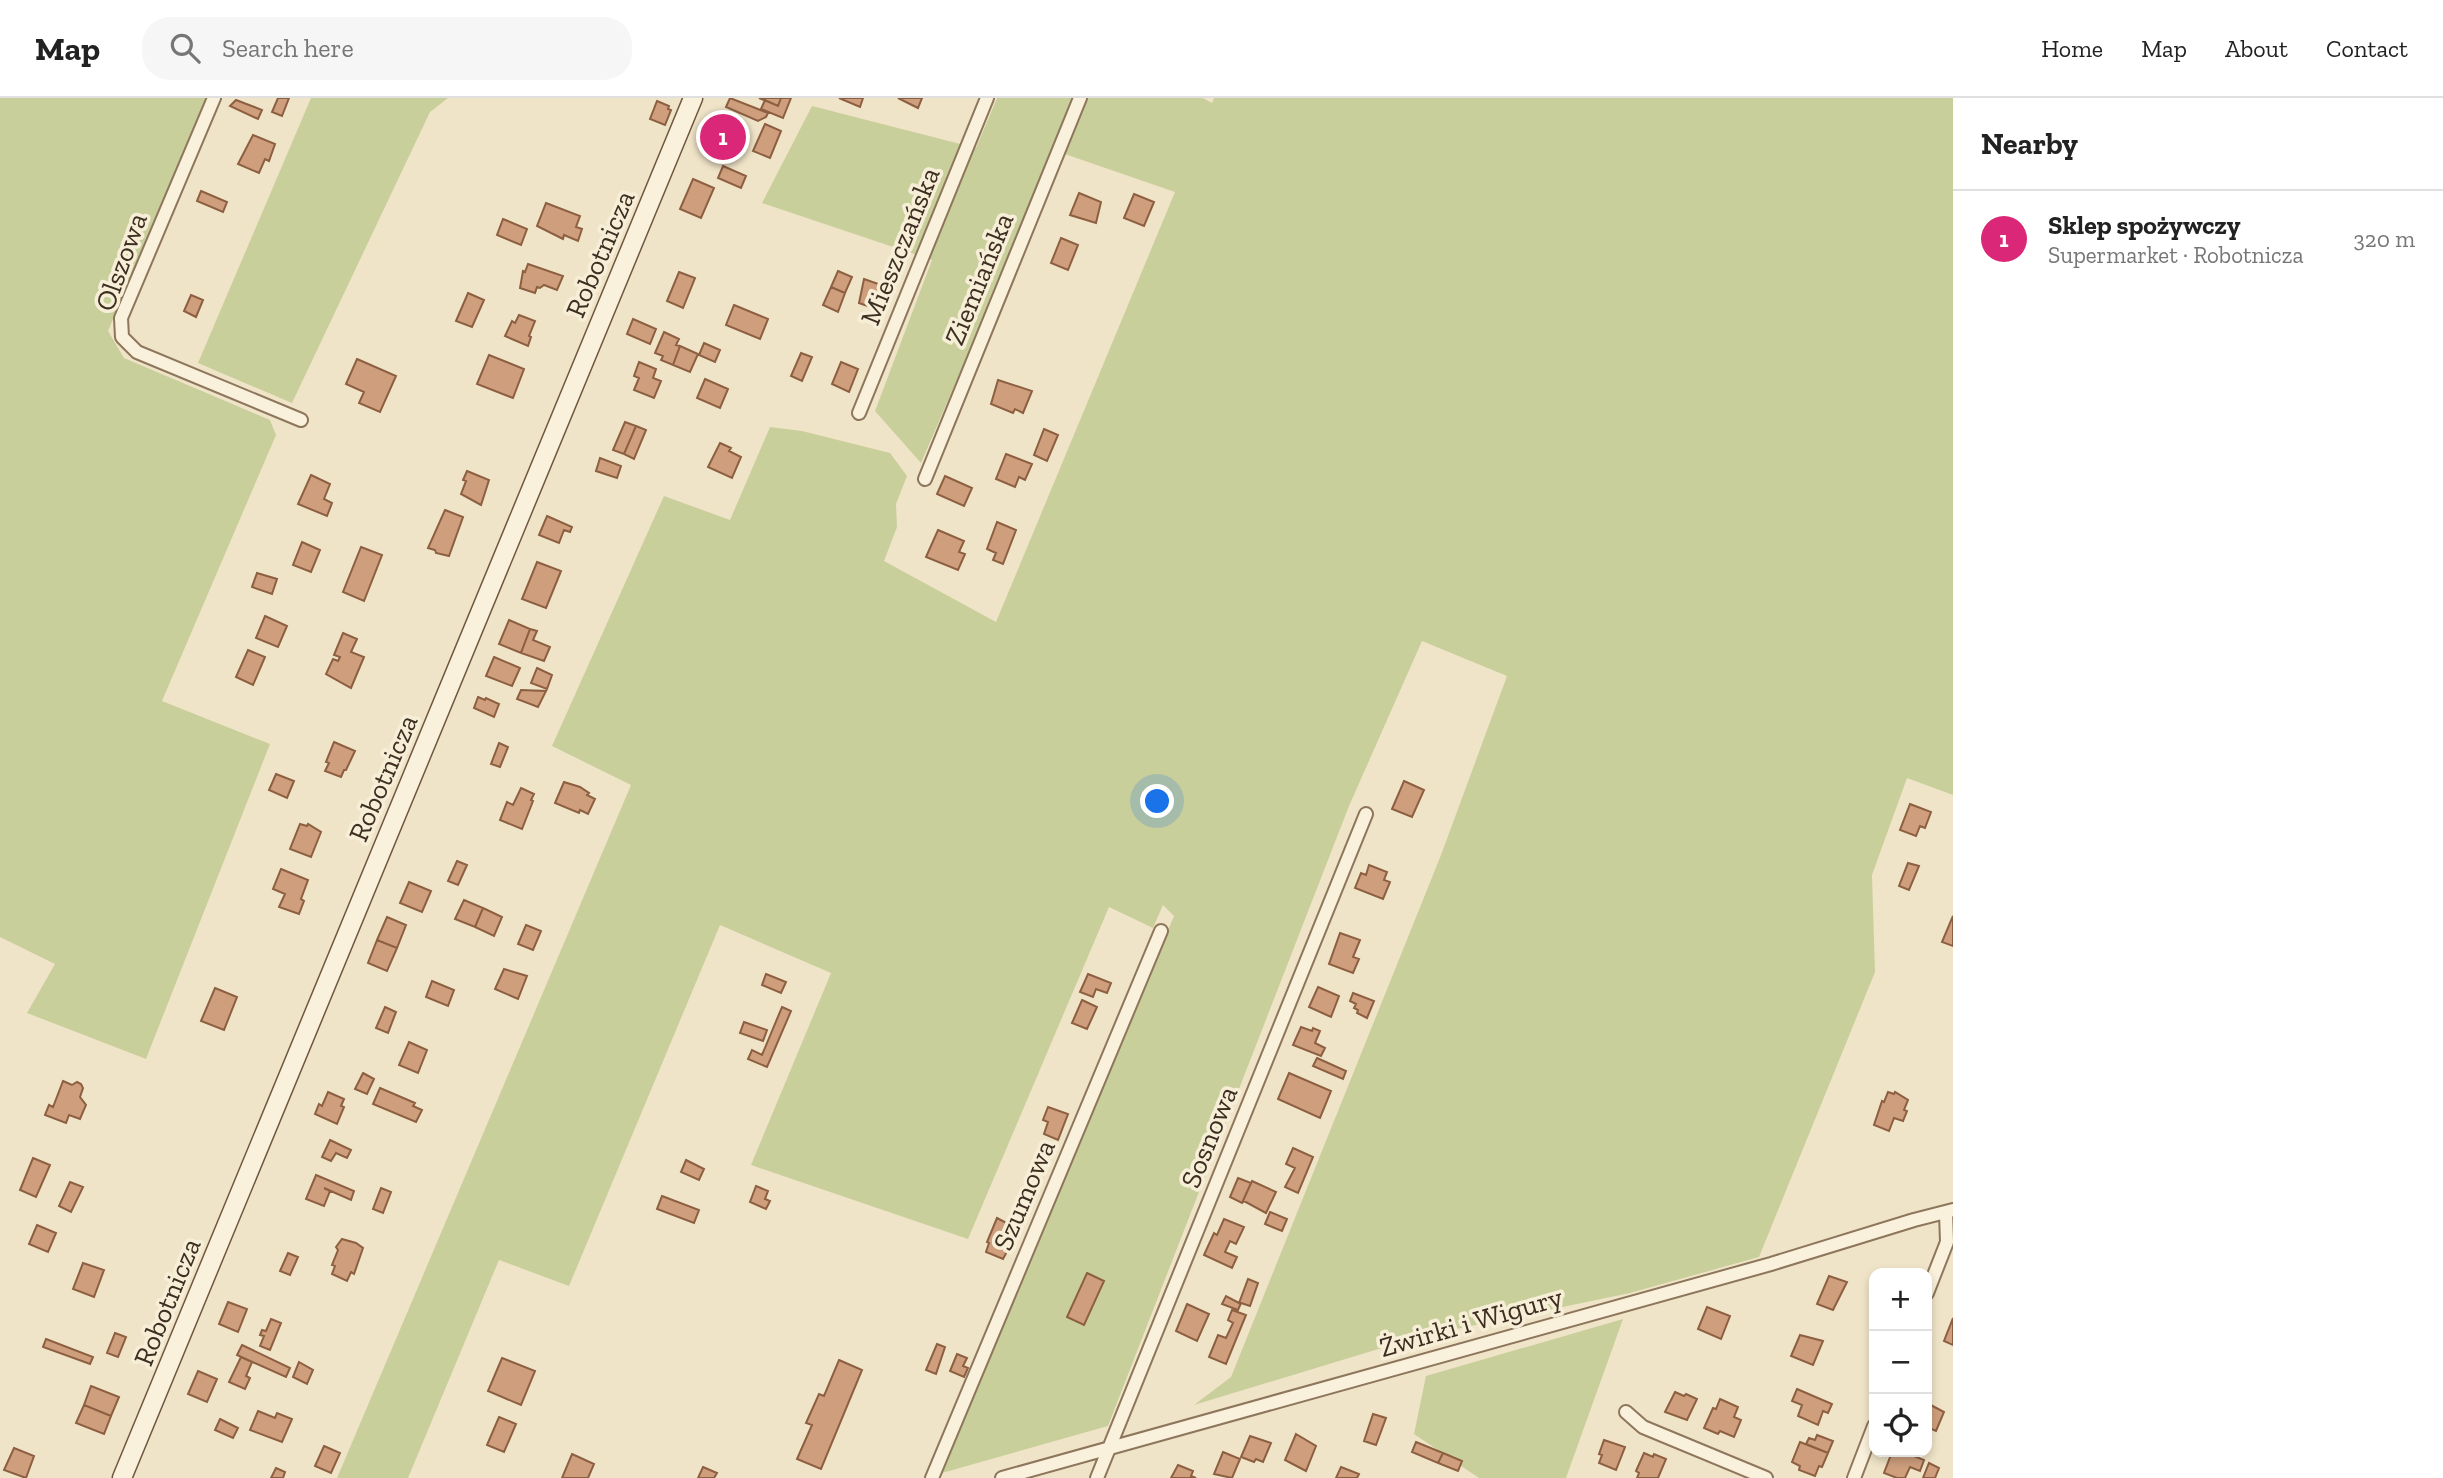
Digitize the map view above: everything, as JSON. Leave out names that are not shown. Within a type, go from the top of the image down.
[{"type":"street","name":"Olszowa","points":[[214,98],[121,318],[122,337],[136,352],[301,420]]},
{"type":"street","name":"Robotnicza","points":[[122,1478],[694,98]]},
{"type":"street","name":"Mieszczańska","points":[[859,413],[987,98]]},
{"type":"street","name":"Ziemiańska","points":[[925,479],[1080,98]]},
{"type":"street","name":"Sosnowa","points":[[1097,1478],[1366,814]]},
{"type":"street","name":"Szumowa","points":[[932,1478],[1161,931]]},
{"type":"street","name":"Żwirki i Wigury","points":[[1002,1478],[1771,1264],[1913,1220],[1950,1212]]},
{"type":"street","points":[[1932,1280],[1947,1242],[1950,1212]]},
{"type":"street","points":[[1626,1412],[1643,1427],[1766,1478]]},
{"type":"street","points":[[1854,1478],[1869,1439]]},
{"type":"green space","points":[[0,98],[207,98],[108,331],[124,358],[270,420],[276,435],[162,701],[270,744],[146,1059],[27,1013],[55,964],[0,937]]},
{"type":"green space","points":[[311,98],[448,98],[430,112],[292,403],[198,363]]},
{"type":"green space","points":[[997,98],[1203,98],[1212,103],[1214,98],[1953,98],[1953,795],[1907,778],[1872,875],[1875,972],[1759,1257],[1630,1293],[1418,1337],[1194,1405],[1231,1377],[1441,855],[1507,676],[1422,641],[1349,806],[1108,1426],[942,1473],[1174,916],[1163,905],[1153,928],[1109,907],[968,1239],[751,1165],[831,973],[720,925],[569,1286],[499,1260],[408,1478],[337,1478],[631,785],[552,746],[664,496],[730,520],[770,427],[802,431],[890,453],[907,476],[896,504],[897,527],[884,561],[996,622],[1175,192],[1056,151],[921,463],[875,411],[932,260],[762,203],[812,106],[976,148]]},
{"type":"green space","points":[[1623,1319],[1566,1478],[1479,1478],[1414,1434],[1426,1376]]},
{"type":"building","points":[[278,98],[289,98],[282,116],[272,112]]},
{"type":"building","points":[[730,98],[768,113],[758,121],[726,107]]},
{"type":"building","points":[[759,98],[781,98],[778,106]]},
{"type":"building","points":[[781,98],[791,98],[783,118],[761,109],[765,100],[778,106]]},
{"type":"building","points":[[839,98],[863,98],[860,107]]},
{"type":"building","points":[[898,98],[922,98],[918,108]]},
{"type":"building","points":[[236,100],[262,110],[258,119],[230,106]]},
{"type":"building","points":[[657,101],[669,106],[668,109],[671,110],[665,125],[650,119]]},
{"type":"building","points":[[718,117],[737,125],[727,150],[708,142]]},
{"type":"building","points":[[765,124],[781,131],[770,158],[753,151]]},
{"type":"building","points":[[253,135],[275,144],[269,161],[265,159],[259,173],[238,164]]},
{"type":"building","points":[[723,166],[746,176],[741,188],[718,178]]},
{"type":"building","points":[[693,179],[714,188],[701,218],[680,209]]},
{"type":"building","points":[[201,191],[227,202],[223,212],[197,201]]},
{"type":"building","points":[[1079,193],[1101,202],[1096,223],[1070,215]]},
{"type":"building","points":[[1134,194],[1154,202],[1144,226],[1124,218]]},
{"type":"building","points":[[546,203],[580,216],[576,227],[582,229],[578,241],[564,235],[563,239],[537,226]]},
{"type":"building","points":[[503,219],[527,229],[521,245],[497,235]]},
{"type":"building","points":[[1061,238],[1078,245],[1068,270],[1051,263]]},
{"type":"building","points":[[528,264],[563,276],[557,290],[544,285],[537,287],[535,293],[520,288],[523,271],[525,272]]},
{"type":"building","points":[[838,271],[852,277],[845,293],[831,287]]},
{"type":"building","points":[[679,272],[695,278],[683,308],[667,301]]},
{"type":"building","points":[[864,279],[887,287],[879,310],[859,303]]},
{"type":"building","points":[[831,287],[845,293],[838,312],[823,305]]},
{"type":"building","points":[[468,293],[484,300],[472,327],[456,321]]},
{"type":"building","points":[[191,295],[203,300],[196,317],[184,311]]},
{"type":"building","points":[[734,305],[768,319],[760,339],[726,325]]},
{"type":"building","points":[[519,315],[535,321],[528,346],[505,336],[512,321],[515,323]]},
{"type":"building","points":[[633,319],[656,329],[650,344],[627,334]]},
{"type":"building","points":[[664,332],[679,339],[676,345],[680,346],[673,365],[661,360],[663,356],[655,353]]},
{"type":"building","points":[[704,343],[720,350],[715,362],[699,355]]},
{"type":"building","points":[[680,346],[698,354],[690,372],[673,365]]},
{"type":"building","points":[[801,353],[812,357],[802,381],[791,376]]},
{"type":"building","points":[[489,355],[524,369],[513,398],[477,384]]},
{"type":"building","points":[[357,359],[396,376],[380,412],[359,403],[364,392],[346,384]]},
{"type":"building","points":[[639,362],[656,369],[653,378],[661,381],[654,398],[634,390],[639,378],[634,376]]},
{"type":"building","points":[[841,362],[858,369],[849,392],[832,384]]},
{"type":"building","points":[[705,379],[728,389],[720,408],[697,398]]},
{"type":"building","points":[[998,380],[1032,391],[1023,413],[1015,409],[1013,413],[991,404]]},
{"type":"building","points":[[625,422],[636,426],[624,454],[613,450]]},
{"type":"building","points":[[636,426],[646,430],[634,459],[624,454]]},
{"type":"building","points":[[1044,429],[1058,435],[1047,461],[1034,455]]},
{"type":"building","points":[[720,443],[741,457],[732,478],[708,467]]},
{"type":"building","points":[[1006,454],[1032,464],[1025,480],[1019,477],[1015,487],[996,479]]},
{"type":"building","points":[[600,458],[621,466],[617,478],[596,471]]},
{"type":"building","points":[[467,471],[489,480],[481,505],[461,494]]},
{"type":"building","points":[[311,475],[330,484],[324,499],[332,503],[327,516],[298,504]]},
{"type":"building","points":[[945,476],[972,488],[964,506],[937,494]]},
{"type":"building","points":[[445,510],[463,517],[449,556],[428,548]]},
{"type":"building","points":[[547,516],[572,527],[570,532],[564,530],[559,543],[539,535]]},
{"type":"building","points":[[997,522],[1016,530],[1003,564],[993,560],[996,553],[987,549]]},
{"type":"building","points":[[938,530],[964,541],[959,552],[965,554],[958,570],[926,557]]},
{"type":"building","points":[[302,542],[320,550],[311,572],[293,565]]},
{"type":"building","points":[[361,547],[382,555],[364,601],[343,592]]},
{"type":"building","points":[[537,562],[561,571],[546,608],[522,599]]},
{"type":"building","points":[[257,573],[277,579],[272,594],[252,587]]},
{"type":"building","points":[[265,616],[287,626],[278,647],[256,638]]},
{"type":"building","points":[[509,620],[530,629],[521,653],[499,644]]},
{"type":"building","points":[[530,629],[537,631],[533,640],[550,647],[544,661],[521,653]]},
{"type":"building","points":[[343,633],[357,639],[351,652],[364,657],[351,688],[326,674],[333,659],[338,661],[340,657],[334,655]]},
{"type":"building","points":[[248,650],[265,657],[253,685],[236,677]]},
{"type":"building","points":[[494,657],[520,668],[512,686],[486,676]]},
{"type":"building","points":[[537,668],[552,675],[547,689],[531,683]]},
{"type":"building","points":[[521,690],[546,691],[538,707],[517,699]]},
{"type":"building","points":[[478,697],[499,704],[494,717],[474,708]]},
{"type":"building","points":[[334,742],[355,751],[341,777],[325,771]]},
{"type":"building","points":[[499,743],[508,747],[500,767],[491,764]]},
{"type":"building","points":[[276,774],[294,781],[287,798],[269,790]]},
{"type":"building","points":[[1404,781],[1424,790],[1412,817],[1392,809]]},
{"type":"building","points":[[564,782],[580,787],[595,799],[588,814],[555,803]]},
{"type":"building","points":[[521,788],[534,794],[522,829],[500,820],[507,802],[513,805]]},
{"type":"building","points":[[1910,804],[1931,812],[1925,828],[1920,826],[1916,836],[1900,830]]},
{"type":"building","points":[[300,824],[308,824],[321,832],[311,857],[290,849]]},
{"type":"building","points":[[457,861],[467,865],[458,885],[448,881]]},
{"type":"building","points":[[1908,863],[1919,866],[1909,890],[1899,886]]},
{"type":"building","points":[[1369,865],[1387,872],[1384,880],[1390,882],[1383,899],[1355,888],[1361,873],[1366,875]]},
{"type":"building","points":[[281,869],[308,880],[299,914],[279,907],[285,894],[273,889]]},
{"type":"building","points":[[409,882],[431,891],[422,912],[400,903]]},
{"type":"building","points":[[464,900],[483,908],[475,927],[455,919]]},
{"type":"building","points":[[483,908],[502,917],[494,936],[475,927]]},
{"type":"building","points":[[1953,916],[1953,946],[1942,942]]},
{"type":"building","points":[[387,917],[406,925],[397,948],[377,940]]},
{"type":"building","points":[[526,925],[541,931],[533,950],[518,944]]},
{"type":"building","points":[[1340,933],[1360,940],[1353,957],[1359,959],[1353,973],[1329,964]]},
{"type":"building","points":[[377,940],[397,948],[387,971],[368,963]]},
{"type":"building","points":[[504,969],[527,976],[518,999],[495,989]]},
{"type":"building","points":[[766,974],[786,982],[781,993],[762,985]]},
{"type":"building","points":[[1088,974],[1111,983],[1107,993],[1096,989],[1093,997],[1080,992]]},
{"type":"building","points":[[432,981],[454,990],[448,1006],[426,997]]},
{"type":"building","points":[[1318,987],[1339,996],[1331,1017],[1309,1007]]},
{"type":"building","points":[[215,988],[237,997],[224,1030],[201,1021]]},
{"type":"building","points":[[1353,993],[1374,1001],[1367,1018],[1357,1013],[1358,1010],[1354,1008],[1356,1004],[1350,1001]]},
{"type":"building","points":[[1082,1000],[1097,1007],[1087,1029],[1072,1023]]},
{"type":"building","points":[[385,1007],[396,1012],[388,1033],[376,1028]]},
{"type":"building","points":[[782,1007],[791,1011],[767,1067],[748,1059],[752,1050],[762,1055]]},
{"type":"building","points":[[744,1022],[767,1030],[763,1041],[740,1033]]},
{"type":"building","points":[[1301,1027],[1320,1031],[1315,1043],[1325,1048],[1321,1056],[1293,1045]]},
{"type":"building","points":[[409,1042],[427,1050],[418,1073],[399,1065]]},
{"type":"building","points":[[1317,1058],[1346,1071],[1343,1079],[1313,1066]]},
{"type":"building","points":[[363,1073],[374,1079],[367,1094],[355,1089]]},
{"type":"building","points":[[1289,1073],[1331,1091],[1320,1118],[1278,1099]]},
{"type":"building","points":[[63,1081],[72,1085],[77,1082],[81,1084],[83,1088],[80,1097],[86,1105],[80,1119],[69,1115],[66,1123],[45,1115],[49,1105],[53,1107]]},
{"type":"building","points":[[380,1088],[415,1103],[413,1106],[422,1110],[416,1122],[373,1104]]},
{"type":"building","points":[[328,1092],[344,1099],[341,1106],[344,1107],[337,1124],[315,1114]]},
{"type":"building","points":[[1888,1092],[1895,1092],[1908,1100],[1903,1121],[1894,1118],[1889,1131],[1874,1125]]},
{"type":"building","points":[[1048,1107],[1068,1114],[1058,1140],[1044,1134],[1048,1122],[1043,1120]]},
{"type":"building","points":[[330,1140],[351,1150],[347,1158],[336,1153],[331,1161],[322,1157]]},
{"type":"building","points":[[1293,1148],[1313,1157],[1298,1193],[1285,1187],[1295,1168],[1286,1164]]},
{"type":"building","points":[[33,1158],[50,1165],[36,1197],[20,1190]]},
{"type":"building","points":[[686,1160],[704,1169],[699,1180],[681,1172]]},
{"type":"building","points":[[316,1175],[354,1191],[351,1200],[324,1188],[330,1191],[324,1206],[306,1199]]},
{"type":"building","points":[[1238,1178],[1251,1183],[1242,1203],[1230,1197]]},
{"type":"building","points":[[1252,1181],[1276,1192],[1266,1213],[1244,1201],[1242,1203]]},
{"type":"building","points":[[70,1182],[83,1187],[71,1212],[59,1206]]},
{"type":"building","points":[[756,1186],[768,1191],[765,1199],[770,1201],[766,1209],[750,1202]]},
{"type":"building","points":[[381,1188],[391,1192],[383,1213],[373,1209]]},
{"type":"building","points":[[662,1196],[699,1210],[694,1223],[657,1209]]},
{"type":"building","points":[[1270,1212],[1287,1219],[1282,1231],[1265,1224]]},
{"type":"building","points":[[997,1218],[1019,1229],[1003,1259],[986,1252],[987,1242]]},
{"type":"building","points":[[1224,1219],[1244,1227],[1236,1244],[1230,1241],[1225,1252],[1237,1257],[1232,1268],[1204,1255]]},
{"type":"building","points":[[37,1225],[56,1233],[48,1252],[29,1244]]},
{"type":"building","points":[[342,1239],[363,1248],[354,1274],[351,1272],[347,1281],[332,1274],[335,1266],[332,1265],[338,1250],[336,1247]]},
{"type":"building","points":[[288,1253],[298,1257],[290,1275],[280,1271]]},
{"type":"building","points":[[83,1263],[104,1270],[94,1297],[73,1289]]},
{"type":"building","points":[[1087,1273],[1104,1281],[1084,1325],[1067,1317]]},
{"type":"building","points":[[1829,1276],[1847,1282],[1833,1310],[1817,1304]]},
{"type":"building","points":[[1248,1279],[1258,1283],[1250,1306],[1241,1303],[1238,1310],[1222,1304],[1226,1296],[1239,1303]]},
{"type":"building","points":[[228,1302],[247,1309],[238,1332],[219,1324]]},
{"type":"building","points":[[1187,1304],[1209,1314],[1197,1341],[1176,1331]]},
{"type":"building","points":[[1707,1307],[1730,1316],[1721,1339],[1698,1329]]},
{"type":"building","points":[[1232,1310],[1246,1315],[1226,1364],[1209,1357],[1218,1335],[1226,1338],[1233,1323],[1228,1320]]},
{"type":"building","points":[[1953,1318],[1953,1345],[1944,1341]]},
{"type":"building","points":[[271,1319],[281,1323],[270,1350],[260,1346],[264,1336],[260,1335],[262,1330],[266,1331]]},
{"type":"building","points":[[115,1333],[126,1337],[118,1357],[107,1353]]},
{"type":"building","points":[[1800,1335],[1823,1341],[1813,1365],[1791,1356]]},
{"type":"building","points":[[46,1339],[93,1357],[90,1364],[43,1347]]},
{"type":"building","points":[[937,1344],[945,1347],[936,1374],[926,1370]]},
{"type":"building","points":[[242,1345],[290,1368],[286,1377],[237,1355]]},
{"type":"building","points":[[957,1354],[967,1358],[963,1366],[968,1368],[964,1377],[950,1371]]},
{"type":"building","points":[[241,1357],[252,1362],[246,1376],[250,1378],[245,1389],[229,1382]]},
{"type":"building","points":[[502,1358],[535,1371],[521,1405],[488,1391]]},
{"type":"building","points":[[839,1360],[862,1370],[821,1469],[797,1459],[812,1425],[806,1423],[819,1394],[824,1396]]},
{"type":"building","points":[[299,1362],[313,1370],[307,1384],[293,1377]]},
{"type":"building","points":[[198,1371],[217,1379],[207,1402],[188,1394]]},
{"type":"building","points":[[91,1386],[119,1397],[111,1416],[84,1405]]},
{"type":"building","points":[[1797,1389],[1832,1404],[1828,1413],[1823,1411],[1818,1425],[1798,1416],[1802,1405],[1792,1401]]},
{"type":"building","points":[[1675,1392],[1697,1399],[1687,1420],[1665,1412]]},
{"type":"building","points":[[1720,1399],[1738,1407],[1734,1417],[1741,1420],[1734,1437],[1704,1428]]},
{"type":"building","points":[[84,1405],[111,1416],[104,1434],[76,1423]]},
{"type":"building","points":[[1932,1406],[1944,1412],[1936,1431],[1932,1429]]},
{"type":"building","points":[[258,1411],[275,1418],[277,1413],[292,1419],[282,1442],[250,1430]]},
{"type":"building","points":[[1373,1414],[1386,1418],[1376,1445],[1364,1441]]},
{"type":"building","points":[[499,1417],[516,1424],[504,1452],[487,1445]]},
{"type":"building","points":[[220,1419],[238,1428],[233,1438],[215,1430]]},
{"type":"building","points":[[1296,1434],[1316,1446],[1306,1471],[1285,1460]]},
{"type":"building","points":[[1817,1435],[1833,1441],[1828,1453],[1806,1444],[1809,1438],[1815,1440]]},
{"type":"building","points":[[1250,1436],[1271,1443],[1263,1462],[1241,1457]]},
{"type":"building","points":[[1604,1440],[1625,1447],[1616,1470],[1599,1463]]},
{"type":"building","points":[[1416,1442],[1443,1453],[1438,1463],[1412,1452]]},
{"type":"building","points":[[1800,1442],[1828,1453],[1815,1476],[1799,1470],[1800,1466],[1792,1462]]},
{"type":"building","points":[[324,1446],[340,1453],[331,1473],[315,1466]]},
{"type":"building","points":[[14,1448],[34,1456],[26,1478],[4,1470]]},
{"type":"building","points":[[1223,1452],[1240,1459],[1232,1478],[1214,1474]]},
{"type":"building","points":[[1443,1453],[1462,1461],[1458,1471],[1438,1463]]},
{"type":"building","points":[[1644,1453],[1666,1459],[1658,1478],[1637,1478],[1639,1473],[1636,1471]]},
{"type":"building","points":[[572,1454],[594,1464],[588,1478],[562,1478]]},
{"type":"building","points":[[1890,1457],[1916,1457],[1924,1460],[1920,1471],[1910,1467],[1905,1478],[1884,1473]]},
{"type":"building","points":[[1929,1463],[1939,1468],[1935,1478],[1923,1478]]},
{"type":"building","points":[[1178,1465],[1193,1471],[1191,1476],[1196,1478],[1171,1478]]},
{"type":"building","points":[[703,1467],[717,1473],[714,1478],[698,1478]]},
{"type":"building","points":[[1341,1467],[1359,1474],[1357,1478],[1336,1478]]},
{"type":"building","points":[[276,1468],[285,1472],[283,1478],[271,1478]]},
{"type":"place","name":"Sklep spożywczy","points":[[723,137]]}]
